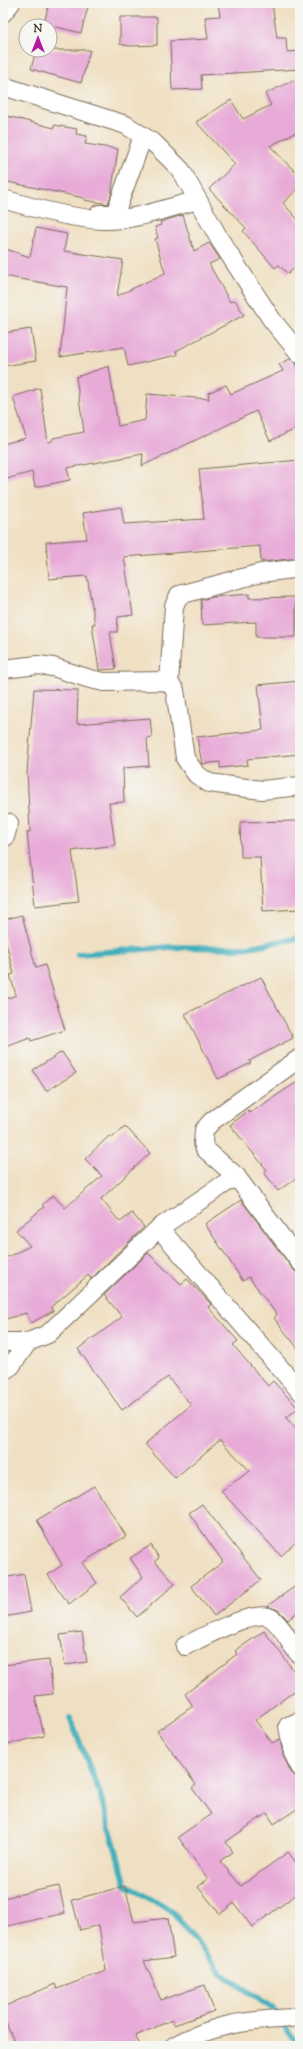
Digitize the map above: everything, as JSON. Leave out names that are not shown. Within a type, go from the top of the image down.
[{"type":"street","points":[[3,13],[11,3]]},
{"type":"street","points":[[3,86],[126,125],[154,144],[181,170],[220,240],[272,320],[300,354]]},
{"type":"street","points":[[33,208],[84,215],[115,214],[143,136]]},
{"type":"street","points":[[3,199],[33,208],[102,220],[153,213],[198,200]]},
{"type":"street","points":[[169,683],[174,606],[179,595],[261,573],[300,568]]},
{"type":"street","points":[[3,669],[38,665],[53,667],[104,682],[163,681],[169,683],[174,690],[185,758],[196,774],[209,783],[262,790],[300,786]]},
{"type":"street","points":[[299,1260],[236,1176],[205,1149],[203,1143],[204,1130],[212,1121],[300,1058]]},
{"type":"street","points":[[3,1342],[28,1342],[48,1334],[160,1228],[236,1176]]},
{"type":"street","points":[[160,1228],[300,1391]]},
{"type":"street","points":[[3,1371],[11,1366],[28,1342]]},
{"type":"street","points":[[185,1646],[219,1630],[248,1619],[262,1616],[269,1617],[276,1622],[300,1655]]},
{"type":"street","points":[[300,1721],[288,1726],[293,1753],[300,1768]]},
{"type":"street","points":[[174,2046],[212,2028],[240,2022],[292,2018],[300,2015]]},
{"type":"building","points":[[49,3],[89,3],[81,33],[58,27],[58,18],[45,18]]},
{"type":"building","points":[[218,3],[272,3],[277,38],[286,38],[287,52],[300,51],[300,69],[201,75],[202,89],[172,90],[170,41],[208,39],[205,17],[220,16]]},
{"type":"building","points":[[120,17],[157,17],[157,45],[129,46],[120,44]]},
{"type":"building","points":[[58,50],[90,50],[81,83],[31,69],[34,58],[58,58]]},
{"type":"building","points":[[300,77],[300,130],[270,146],[300,177],[300,187],[283,203],[300,222],[300,263],[288,274],[279,265],[275,268],[243,231],[246,228],[209,189],[235,164],[196,122],[231,100],[243,119],[271,105],[265,94]]},
{"type":"building","points":[[3,115],[54,128],[54,125],[77,129],[76,134],[87,136],[85,144],[118,149],[111,195],[108,204],[84,200],[84,198],[3,181]]},
{"type":"building","points":[[183,215],[194,251],[209,243],[220,259],[209,264],[230,302],[235,300],[244,315],[176,351],[177,355],[128,366],[124,347],[60,357],[67,287],[3,276],[3,248],[30,257],[36,228],[67,234],[64,251],[123,260],[117,296],[165,273],[155,239],[158,238],[155,227],[161,225],[160,222]]},
{"type":"building","points":[[31,329],[36,361],[3,366],[3,333]]},
{"type":"building","points":[[290,359],[296,363],[300,374],[300,427],[270,441],[256,411],[142,466],[143,454],[67,468],[70,480],[35,487],[32,472],[3,480],[3,444],[26,438],[13,397],[40,388],[48,442],[52,441],[53,438],[84,432],[76,377],[109,366],[118,426],[145,420],[147,394],[209,399],[208,393],[226,385],[231,394],[283,371],[279,364]]},
{"type":"building","points":[[300,460],[300,558],[261,562],[260,546],[124,557],[133,615],[118,617],[117,632],[110,632],[116,669],[99,670],[92,624],[95,624],[87,576],[49,579],[46,542],[87,539],[83,513],[121,507],[124,524],[204,519],[199,469]]},
{"type":"building","points":[[249,594],[249,598],[296,597],[296,637],[256,637],[256,622],[202,625],[201,600],[213,597]]},
{"type":"building","points":[[300,681],[300,700],[297,700],[300,726],[300,754],[247,759],[248,765],[220,768],[220,762],[202,764],[197,737],[263,730],[258,685]]},
{"type":"building","points":[[34,689],[78,690],[77,724],[150,718],[152,737],[147,738],[149,766],[123,768],[124,802],[109,803],[115,845],[72,851],[79,901],[35,906],[27,832],[30,832],[27,772]]},
{"type":"building","points":[[298,821],[300,909],[263,911],[260,857],[241,857],[240,822]]},
{"type":"building","points":[[22,915],[36,968],[45,965],[65,1030],[31,1041],[30,1038],[3,1048],[3,1000],[16,995],[10,975],[14,974],[3,932],[3,920]]},
{"type":"building","points":[[261,977],[293,1038],[249,1061],[251,1063],[218,1079],[185,1014]]},
{"type":"building","points":[[62,1052],[76,1073],[46,1091],[33,1070]]},
{"type":"building","points":[[300,1080],[300,1175],[278,1191],[264,1172],[267,1170],[230,1125],[248,1111],[250,1113]]},
{"type":"building","points":[[125,1126],[150,1153],[101,1199],[120,1222],[132,1213],[144,1227],[91,1279],[88,1275],[51,1307],[53,1311],[31,1323],[26,1313],[3,1320],[3,1259],[30,1246],[16,1230],[44,1207],[42,1205],[53,1195],[65,1208],[102,1176],[85,1159],[109,1136],[112,1138]]},
{"type":"building","points":[[241,1200],[292,1268],[300,1276],[300,1351],[274,1318],[277,1315],[249,1277],[243,1281],[205,1224]]},
{"type":"building","points":[[148,1253],[181,1284],[187,1279],[211,1304],[208,1307],[238,1341],[233,1345],[268,1386],[273,1381],[298,1408],[286,1418],[300,1433],[300,1538],[281,1556],[221,1491],[250,1471],[220,1440],[175,1478],[145,1444],[191,1405],[168,1377],[122,1410],[78,1349],[122,1317],[104,1295]]},
{"type":"building","points":[[94,1486],[126,1536],[82,1563],[97,1583],[69,1604],[48,1575],[62,1565],[37,1520]]},
{"type":"building","points":[[202,1504],[261,1580],[214,1616],[191,1586],[223,1562],[189,1513]]},
{"type":"building","points":[[151,1545],[159,1558],[155,1561],[175,1584],[137,1617],[120,1597],[143,1577],[130,1558]]},
{"type":"building","points":[[24,1574],[31,1612],[3,1617],[3,1578]]},
{"type":"building","points":[[300,1583],[300,1610],[288,1620],[278,1610],[267,1606]]},
{"type":"building","points":[[264,1631],[300,1679],[300,1687],[255,1720],[272,1743],[280,1739],[283,1755],[291,1772],[295,1776],[300,1777],[300,1807],[274,1824],[267,1813],[226,1842],[233,1852],[220,1861],[241,1886],[288,1852],[300,1868],[300,1892],[252,1927],[234,1903],[220,1914],[198,1887],[208,1879],[178,1837],[211,1814],[192,1788],[196,1785],[157,1731],[193,1706],[185,1694],[237,1654],[235,1651]]},
{"type":"building","points":[[82,1632],[87,1662],[65,1665],[60,1635]]},
{"type":"building","points":[[49,1660],[53,1694],[35,1696],[44,1736],[8,1744],[3,1722],[3,1665]]},
{"type":"building","points":[[59,1886],[65,1913],[3,1927],[3,1898]]},
{"type":"building","points":[[125,1886],[134,1922],[168,1918],[174,1957],[144,1961],[161,2000],[205,1985],[214,2011],[174,2025],[172,2020],[135,2036],[141,2046],[16,2046],[3,2016],[3,2007],[55,1984],[57,1989],[106,1971],[99,1925],[80,1930],[72,1900]]},
{"type":"waterway","points":[[78,954],[171,947],[243,948],[300,938]]},
{"type":"waterway","points":[[70,1718],[99,1791],[126,1885],[173,1912],[221,1973],[272,2008],[299,2046]]}]
